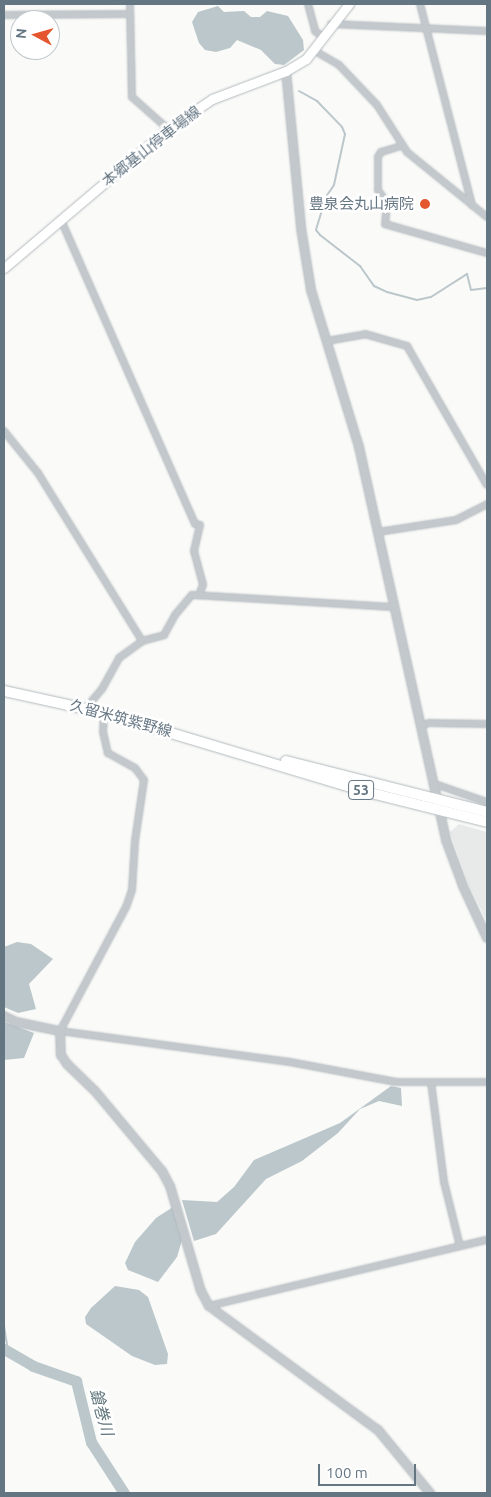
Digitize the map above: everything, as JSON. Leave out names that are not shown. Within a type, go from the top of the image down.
[{"type":"main road","name":"本郷基山停車場線","points":[[4,268],[168,129],[212,99],[286,71],[315,51],[331,24],[349,4]]},
{"type":"main road","name":"久留米筑紫野線","points":[[4,691],[104,712],[440,811],[487,822]]},
{"type":"main road","name":"久留米筑紫野線","points":[[236,752],[329,771],[487,812]]},
{"type":"street","points":[[130,4],[132,97],[168,129]]},
{"type":"street","points":[[308,4],[315,31],[323,37]]},
{"type":"street","points":[[420,4],[472,205]]},
{"type":"street","points":[[4,15],[130,14]]},
{"type":"street","points":[[331,24],[487,31]]},
{"type":"street","points":[[315,51],[339,66],[377,105],[401,146],[487,217]]},
{"type":"street","points":[[286,71],[309,280],[359,447],[440,811],[455,868],[487,938]]},
{"type":"street","points":[[401,146],[382,152],[378,157],[378,190],[387,203],[385,224],[487,253]]},
{"type":"street","points":[[61,220],[195,524],[200,525],[194,551],[203,585],[199,595]]},
{"type":"street","points":[[327,341],[365,334],[407,346],[487,485]]},
{"type":"street","points":[[4,431],[38,473],[142,641]]},
{"type":"street","points":[[378,532],[456,520],[487,504]]},
{"type":"street","points":[[86,708],[102,689],[119,658],[142,641],[164,634],[188,598],[199,595],[394,607]]},
{"type":"street","points":[[104,712],[103,732],[108,753],[135,768],[144,780],[134,841],[132,890],[126,908],[60,1031],[62,1055],[67,1064],[120,1120],[170,1186],[201,1291],[209,1306],[378,1430],[430,1493]]},
{"type":"street","points":[[421,726],[429,723],[487,724]]},
{"type":"street","points":[[435,784],[487,802]]},
{"type":"street","points":[[4,1016],[16,1022],[60,1031],[290,1062],[361,1078],[431,1082],[487,1082]]},
{"type":"street","points":[[431,1082],[444,1182],[460,1246]]},
{"type":"street","points":[[209,1306],[487,1240]]},
{"type":"shaded area","points":[[218,6],[224,12],[244,11],[251,17],[260,17],[267,11],[288,16],[303,40],[304,50],[284,65],[275,64],[261,50],[237,40],[230,48],[216,52],[205,50],[199,43],[192,22],[198,12]]},
{"type":"shaded area","points":[[459,824],[487,832],[487,921],[469,885],[450,832]]},
{"type":"shaded area","points":[[17,942],[31,944],[53,959],[29,984],[36,1009],[18,1013],[4,1007],[4,947]]},
{"type":"shaded area","points":[[4,1022],[34,1033],[24,1058],[4,1060]]},
{"type":"shaded area","points":[[391,1086],[401,1088],[402,1106],[379,1101],[360,1109],[338,1133],[302,1161],[266,1179],[216,1234],[194,1241],[182,1200],[217,1202],[234,1187],[254,1160],[340,1123]]},
{"type":"shaded area","points":[[173,1207],[182,1240],[177,1257],[158,1282],[128,1270],[125,1263],[135,1242],[156,1218]]},
{"type":"shaded area","points":[[115,1286],[139,1290],[148,1297],[168,1354],[167,1364],[155,1365],[132,1356],[86,1324],[85,1317],[91,1308]]},
{"type":"waterway","points":[[299,91],[317,101],[342,127],[345,134],[334,185],[326,197],[316,230],[320,235],[360,266],[374,286],[387,292],[417,300],[431,297],[467,274],[471,290],[487,288]]},
{"type":"waterway","points":[[4,1326],[8,1350]]},
{"type":"waterway","name":"鎗巻川","points":[[4,1349],[33,1366],[76,1381],[91,1442],[124,1493]]},
{"type":"place","name":"豊泉会丸山病院","points":[[425,204]]}]
